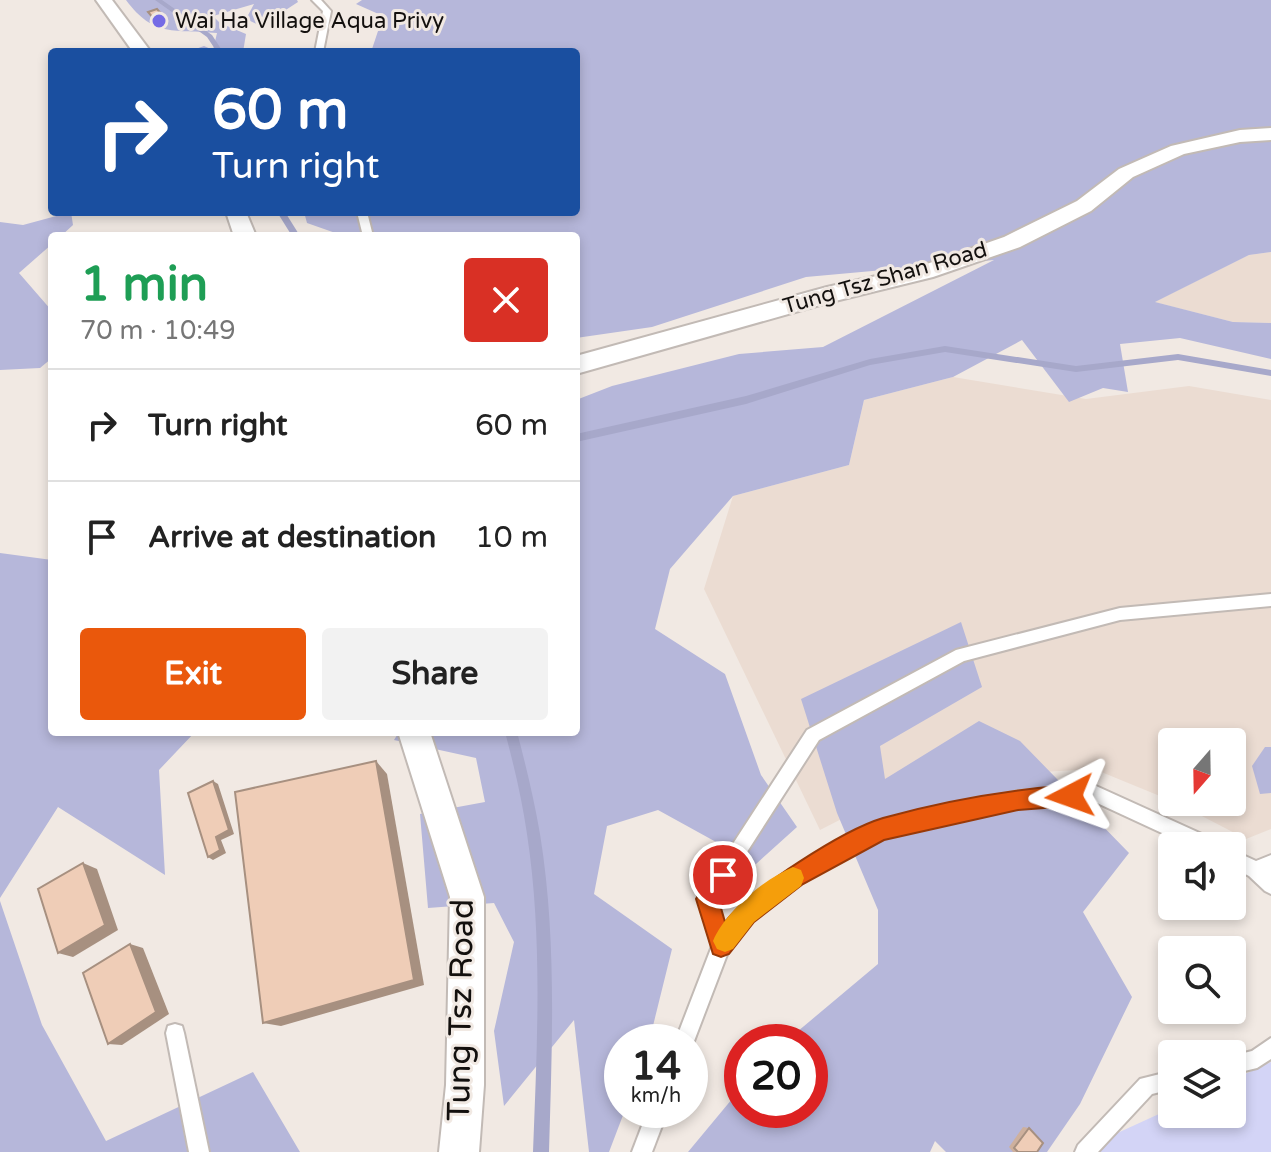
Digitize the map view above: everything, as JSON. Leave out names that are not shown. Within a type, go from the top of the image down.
[{"type":"street","points":[[104,0],[139,48]]},
{"type":"street","name":"Tung Tsz Shan Road","points":[[580,364],[827,295],[925,272],[1012,242],[1084,206],[1126,173],[1178,150],[1240,136],[1271,134]]},
{"type":"street","name":"Tung Tsz Road","points":[[415,736],[467,897],[465,1085],[459,1152]]},
{"type":"lane","points":[[316,0],[327,11],[320,48]]},
{"type":"lane","points":[[721,946],[707,899],[813,735],[961,655],[1120,614],[1271,600]]},
{"type":"lane","points":[[691,1024],[721,946],[746,914],[795,876],[881,830],[1018,799],[1096,794],[1179,832]]},
{"type":"lane","points":[[1263,867],[1271,885]]},
{"type":"lane","points":[[175,1033],[199,1152]]},
{"type":"lane","points":[[1246,1062],[1257,1059],[1271,1047]]},
{"type":"lane","points":[[1085,1152],[1147,1086],[1158,1083]]},
{"type":"lane","points":[[642,1152],[651,1128]]},
{"type":"shaded area","points":[[126,0],[298,2],[261,26],[246,19],[254,4],[213,16],[220,23],[246,34],[244,48],[213,48],[217,33],[166,29],[146,21]]},
{"type":"shaded area","points":[[362,0],[1271,0],[1271,252],[1249,255],[1155,302],[1233,322],[1271,323],[1271,359],[1180,338],[1120,344],[1128,392],[1103,388],[1069,402],[1022,340],[953,377],[864,400],[849,465],[733,496],[670,569],[655,629],[725,674],[761,775],[797,827],[756,864],[658,810],[607,826],[594,894],[672,949],[653,1024],[604,1024],[604,1128],[618,1128],[609,1152],[589,1152],[574,1020],[504,1106],[494,1031],[514,942],[494,903],[428,908],[420,814],[485,802],[476,758],[394,740],[396,736],[580,736],[580,398],[612,386],[739,354],[823,347],[994,260],[806,277],[652,327],[580,337],[580,232],[333,232],[307,223],[305,216],[580,216],[580,48],[372,48],[383,16],[356,4]]},
{"type":"shaded area","points":[[56,216],[72,216],[73,225],[65,232],[48,232],[48,248],[19,273],[48,306],[48,361],[40,368],[0,370],[0,222],[23,225]]},
{"type":"shaded area","points":[[1271,252],[1271,323],[1233,322],[1154,302],[1249,255]]},
{"type":"shaded area","points":[[953,377],[1086,399],[1189,386],[1271,400],[1271,829],[1246,839],[1246,832],[1233,832],[1202,816],[1246,816],[1246,728],[1158,728],[1158,795],[1094,769],[1008,774],[869,805],[820,830],[704,589],[733,496],[849,465],[864,400]]},
{"type":"shaded area","points":[[0,553],[48,559],[48,736],[191,736],[159,770],[165,875],[58,807],[0,898]]},
{"type":"shaded area","points":[[961,622],[982,687],[880,746],[885,779],[979,721],[1020,741],[1129,853],[1083,912],[1132,997],[1080,1104],[1047,1152],[946,1152],[935,1141],[930,1152],[688,1152],[724,1109],[724,1128],[828,1128],[828,1024],[806,1024],[878,964],[878,910],[837,813],[801,699]]},
{"type":"shaded area","points":[[1265,747],[1271,747],[1271,793],[1260,794],[1252,766]]},
{"type":"shaded area","points":[[0,901],[42,1025],[106,1141],[253,1072],[300,1152],[0,1152]]},
{"type":"shaded area","points":[[1271,1062],[1271,1152],[1076,1152],[1158,1114],[1158,1128],[1246,1128],[1246,1074]]},
{"type":"building","points":[[157,9],[163,16],[154,19],[148,12]]},
{"type":"building","points":[[376,761],[414,980],[263,1023],[235,792]]},
{"type":"building","points":[[213,781],[229,830],[216,837],[220,850],[208,857],[188,793]]},
{"type":"building","points":[[83,863],[105,925],[58,953],[38,889]]},
{"type":"building","points":[[130,944],[156,1012],[108,1044],[83,973]]},
{"type":"building","points":[[1029,1128],[1043,1143],[1037,1152],[1018,1152],[1014,1148]]},
{"type":"waterway","points":[[158,0],[210,36],[218,48]]},
{"type":"waterway","points":[[284,216],[294,232]]},
{"type":"waterway","points":[[580,437],[746,400],[870,362],[945,349],[1076,369],[1178,357],[1271,373]]},
{"type":"waterway","points":[[512,736],[534,835],[540,888],[545,994],[541,1152]]},
{"type":"slow traffic","points":[[725,941],[746,914],[793,878]]},
{"type":"place","name":"Wai Ha Village Aqua Privy","points":[[159,21]]},
{"type":"route","points":[[723,875],[707,899],[721,946],[746,914],[795,876],[881,830],[1018,799],[1070,796]]}]
